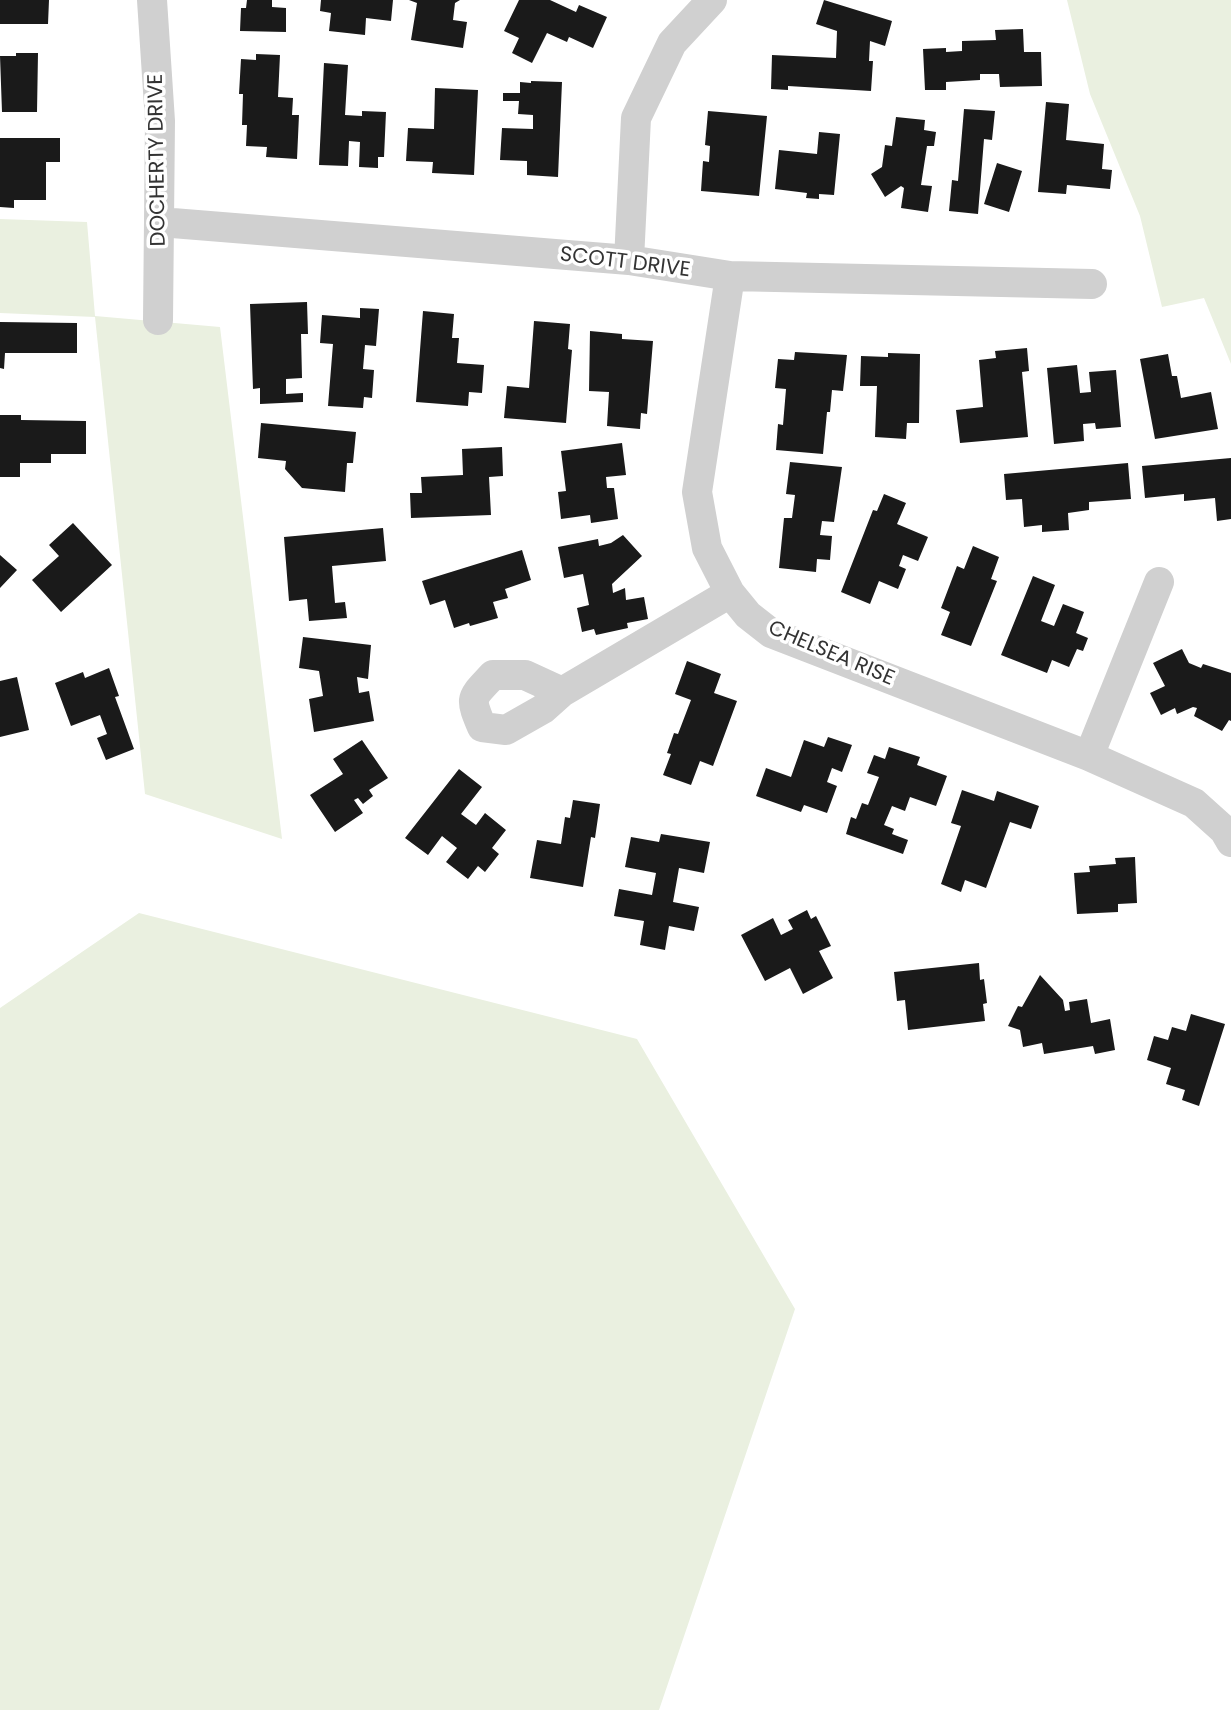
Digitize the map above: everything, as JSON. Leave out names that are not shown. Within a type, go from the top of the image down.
[{"type":"street","name":"DOCHERTY DRIVE","points":[[152,0],[160,121],[158,320]]},
{"type":"street","points":[[629,260],[636,118],[673,43],[712,0]]},
{"type":"street","name":"SCOTT DRIVE","points":[[160,222],[629,260],[730,276],[1092,284]]},
{"type":"street","name":"CHELSEA RISE","points":[[730,276],[697,492],[707,548],[730,593],[748,615],[771,633],[1089,756],[1194,803],[1224,830],[1231,842]]},
{"type":"street","points":[[1089,756],[1159,582]]},
{"type":"street","points":[[562,692],[730,593]]},
{"type":"green space","points":[[1067,0],[1231,0],[1231,364],[1204,298],[1162,307],[1140,216],[1090,94]]},
{"type":"green space","points":[[0,219],[87,222],[95,316],[220,327],[282,839],[145,794],[95,317],[0,313]]},
{"type":"green space","points":[[139,913],[637,1039],[795,1309],[659,1710],[0,1710],[0,1008]]},
{"type":"building","points":[[0,0],[49,0],[48,24],[0,24]]},
{"type":"building","points":[[247,0],[272,0],[272,7],[286,8],[286,32],[240,31],[241,8],[246,8]]},
{"type":"building","points":[[321,0],[393,0],[391,21],[366,18],[365,35],[329,31],[331,13],[320,11]]},
{"type":"building","points":[[409,0],[460,0],[455,3],[453,20],[467,22],[463,48],[411,40],[417,3]]},
{"type":"building","points":[[519,0],[550,0],[576,12],[579,5],[607,17],[593,48],[569,37],[567,42],[547,33],[532,63],[512,53],[519,38],[504,31]]},
{"type":"building","points":[[824,0],[892,21],[885,46],[870,41],[869,61],[873,61],[871,91],[788,86],[788,90],[771,89],[772,55],[836,58],[837,31],[816,24]]},
{"type":"building","points":[[1023,29],[1024,52],[1041,52],[1042,86],[1000,87],[999,74],[980,74],[980,80],[946,82],[946,90],[925,90],[923,49],[946,48],[946,52],[962,51],[962,41],[996,40],[995,30]]},
{"type":"building","points":[[16,53],[38,53],[37,112],[2,112],[0,56],[16,56]]},
{"type":"building","points":[[256,54],[280,55],[278,97],[293,98],[292,115],[299,115],[297,159],[266,157],[267,147],[246,146],[247,125],[242,125],[243,94],[239,94],[241,59],[256,60]]},
{"type":"building","points":[[324,63],[348,65],[345,115],[362,116],[362,111],[386,112],[384,157],[378,157],[378,168],[359,167],[360,142],[349,141],[348,166],[319,165]]},
{"type":"building","points":[[520,82],[562,82],[558,177],[527,175],[527,161],[500,160],[502,128],[533,129],[533,115],[518,114],[519,101],[503,101],[503,93],[520,93]]},
{"type":"building","points":[[435,88],[478,90],[474,175],[432,173],[433,162],[406,161],[408,128],[434,129]]},
{"type":"building","points":[[1046,102],[1069,104],[1066,140],[1104,144],[1102,169],[1112,170],[1110,189],[1067,185],[1066,194],[1038,192]]},
{"type":"building","points":[[964,109],[995,111],[992,140],[984,139],[978,214],[949,211],[952,180],[958,181]]},
{"type":"building","points":[[708,111],[767,116],[759,196],[701,191],[703,161],[709,162],[710,146],[705,145]]},
{"type":"building","points":[[896,117],[925,120],[924,130],[936,132],[934,146],[927,146],[921,185],[932,186],[928,212],[901,208],[904,188],[901,186],[885,197],[871,174],[882,167],[885,145],[892,146]]},
{"type":"building","points":[[819,132],[840,134],[834,195],[819,194],[819,199],[806,198],[807,193],[775,189],[779,150],[817,154]]},
{"type":"building","points":[[0,138],[60,138],[60,162],[46,162],[46,200],[14,200],[14,208],[0,207]]},
{"type":"building","points":[[997,163],[1022,171],[1009,212],[984,204]]},
{"type":"building","points":[[307,302],[308,334],[301,334],[302,378],[286,379],[286,394],[303,393],[303,402],[260,404],[260,388],[253,389],[250,304]]},
{"type":"building","points":[[360,308],[379,309],[376,346],[365,345],[363,369],[374,370],[372,398],[364,397],[363,408],[328,406],[333,344],[320,343],[322,315],[360,318]]},
{"type":"building","points":[[423,311],[454,314],[452,338],[459,338],[457,363],[484,365],[482,393],[469,392],[468,406],[416,402]]},
{"type":"building","points":[[534,321],[570,324],[568,349],[572,350],[566,423],[504,418],[507,386],[529,388]]},
{"type":"building","points":[[0,322],[77,323],[77,353],[5,353],[4,369],[0,368]]},
{"type":"building","points":[[590,331],[622,334],[622,339],[653,341],[647,414],[641,413],[640,429],[607,426],[609,392],[589,391]]},
{"type":"building","points":[[1027,348],[1029,371],[1022,372],[1028,437],[960,443],[956,410],[983,407],[979,360],[996,358],[995,351]]},
{"type":"building","points":[[795,352],[847,355],[843,391],[832,390],[823,454],[776,450],[778,424],[783,425],[786,389],[775,388],[778,359],[794,360]]},
{"type":"building","points":[[888,353],[920,354],[919,423],[907,423],[906,439],[875,437],[877,386],[860,386],[861,356],[888,357]]},
{"type":"building","points":[[1168,354],[1172,376],[1177,376],[1181,398],[1211,392],[1218,429],[1155,439],[1140,359]]},
{"type":"building","points":[[1077,365],[1080,393],[1091,392],[1089,372],[1116,370],[1121,427],[1096,429],[1095,423],[1083,424],[1084,441],[1054,444],[1047,368]]},
{"type":"building","points":[[0,415],[21,415],[21,420],[86,421],[86,454],[51,454],[51,463],[20,463],[20,477],[0,477]]},
{"type":"building","points":[[261,423],[356,432],[353,463],[347,463],[345,492],[302,488],[285,469],[286,461],[258,458]]},
{"type":"building","points":[[622,443],[626,475],[606,477],[607,488],[614,488],[618,519],[591,523],[590,515],[561,519],[558,492],[566,491],[561,451]]},
{"type":"building","points":[[502,447],[503,476],[489,477],[491,515],[411,518],[410,493],[422,493],[421,477],[463,475],[462,449]]},
{"type":"building","points":[[1231,458],[1231,519],[1217,521],[1215,498],[1184,501],[1184,494],[1145,498],[1142,466]]},
{"type":"building","points":[[790,462],[842,467],[834,522],[822,521],[820,535],[832,536],[830,560],[817,559],[816,572],[779,568],[784,518],[792,518],[795,495],[786,494]]},
{"type":"building","points":[[1128,463],[1131,499],[1089,502],[1089,510],[1068,513],[1069,530],[1042,532],[1042,525],[1024,527],[1022,499],[1006,500],[1004,474]]},
{"type":"building","points":[[884,494],[906,503],[897,524],[928,537],[918,561],[903,555],[899,566],[906,569],[898,589],[879,581],[870,604],[841,592],[873,510],[877,511]]},
{"type":"building","points":[[73,523],[112,565],[61,612],[32,580],[59,556],[49,545]]},
{"type":"building","points":[[383,528],[386,561],[332,566],[335,603],[345,602],[347,618],[309,621],[307,599],[289,601],[284,537]]},
{"type":"building","points":[[623,535],[642,556],[612,584],[613,593],[625,588],[626,600],[644,597],[648,619],[627,623],[628,628],[596,635],[594,629],[582,632],[577,608],[589,605],[583,574],[564,578],[558,547],[598,539],[599,546],[611,543]]},
{"type":"building","points":[[973,546],[999,557],[991,579],[997,581],[971,646],[941,635],[950,612],[941,608],[957,566],[964,569]]},
{"type":"building","points":[[522,550],[531,580],[505,589],[508,598],[493,602],[498,618],[454,628],[445,600],[430,605],[422,581]]},
{"type":"building","points":[[0,555],[17,570],[0,588]]},
{"type":"building","points":[[1033,576],[1055,585],[1041,621],[1054,626],[1063,604],[1084,612],[1076,633],[1088,638],[1083,651],[1077,649],[1069,667],[1052,660],[1047,673],[1001,655]]},
{"type":"building","points":[[303,637],[371,645],[368,679],[357,677],[359,693],[369,691],[374,721],[314,732],[309,699],[323,696],[319,671],[299,668]]},
{"type":"building","points":[[1182,649],[1189,663],[1201,668],[1203,664],[1231,673],[1231,721],[1229,720],[1222,731],[1194,716],[1197,708],[1193,707],[1177,714],[1175,708],[1161,715],[1150,693],[1165,686],[1153,663]]},
{"type":"building","points":[[687,661],[721,674],[714,693],[737,701],[713,766],[700,761],[691,785],[663,775],[671,754],[667,753],[674,733],[678,734],[691,700],[675,694]]},
{"type":"building","points":[[109,668],[119,696],[115,697],[134,749],[106,760],[97,738],[107,734],[100,715],[71,726],[55,683],[83,672],[85,678]]},
{"type":"building","points":[[17,677],[29,730],[0,737],[0,681]]},
{"type":"building","points":[[828,737],[852,745],[842,772],[832,768],[827,782],[837,786],[827,813],[804,805],[801,812],[756,796],[766,768],[791,777],[804,740],[824,747]]},
{"type":"building","points":[[362,740],[388,778],[369,790],[373,796],[363,804],[358,798],[354,800],[363,813],[335,832],[310,795],[343,774],[333,759]]},
{"type":"building","points":[[889,747],[920,757],[917,765],[947,776],[936,806],[910,797],[905,811],[892,806],[884,825],[894,829],[892,834],[908,840],[903,854],[846,834],[851,817],[856,819],[862,803],[868,805],[879,777],[867,773],[874,755],[885,759]]},
{"type":"building","points":[[459,769],[482,787],[461,814],[476,825],[485,813],[506,830],[492,848],[499,854],[485,872],[478,866],[468,879],[446,862],[457,848],[442,836],[428,855],[405,838]]},
{"type":"building","points":[[962,790],[994,801],[997,791],[1039,806],[1031,829],[1010,822],[986,888],[965,880],[961,892],[941,884],[961,826],[951,823]]},
{"type":"building","points":[[573,800],[600,804],[595,838],[591,837],[583,887],[530,878],[537,840],[561,844],[565,817],[570,818]]},
{"type":"building","points":[[661,834],[710,842],[704,873],[679,868],[673,902],[699,907],[694,931],[669,926],[665,950],[640,945],[644,921],[614,916],[619,889],[652,895],[656,873],[625,867],[631,837],[659,842]]},
{"type":"building","points":[[1135,857],[1137,903],[1118,904],[1118,912],[1077,914],[1074,873],[1090,872],[1089,866],[1116,864],[1115,858]]},
{"type":"building","points":[[807,910],[811,919],[816,916],[831,946],[819,951],[833,978],[803,994],[790,968],[765,981],[741,935],[773,918],[781,935],[793,929],[788,920]]},
{"type":"building","points":[[979,963],[980,980],[984,979],[987,1003],[983,1004],[985,1021],[908,1030],[905,1000],[897,1001],[894,972]]},
{"type":"building","points":[[1040,975],[1063,1000],[1065,1011],[1070,1010],[1069,1002],[1087,999],[1091,1023],[1110,1019],[1115,1050],[1095,1054],[1093,1046],[1044,1054],[1042,1043],[1023,1047],[1020,1030],[1008,1026],[1018,1006],[1022,1007]]},
{"type":"building","points":[[1191,1014],[1225,1024],[1199,1106],[1182,1100],[1185,1090],[1166,1084],[1171,1068],[1147,1060],[1154,1036],[1168,1040],[1172,1027],[1186,1031]]}]
